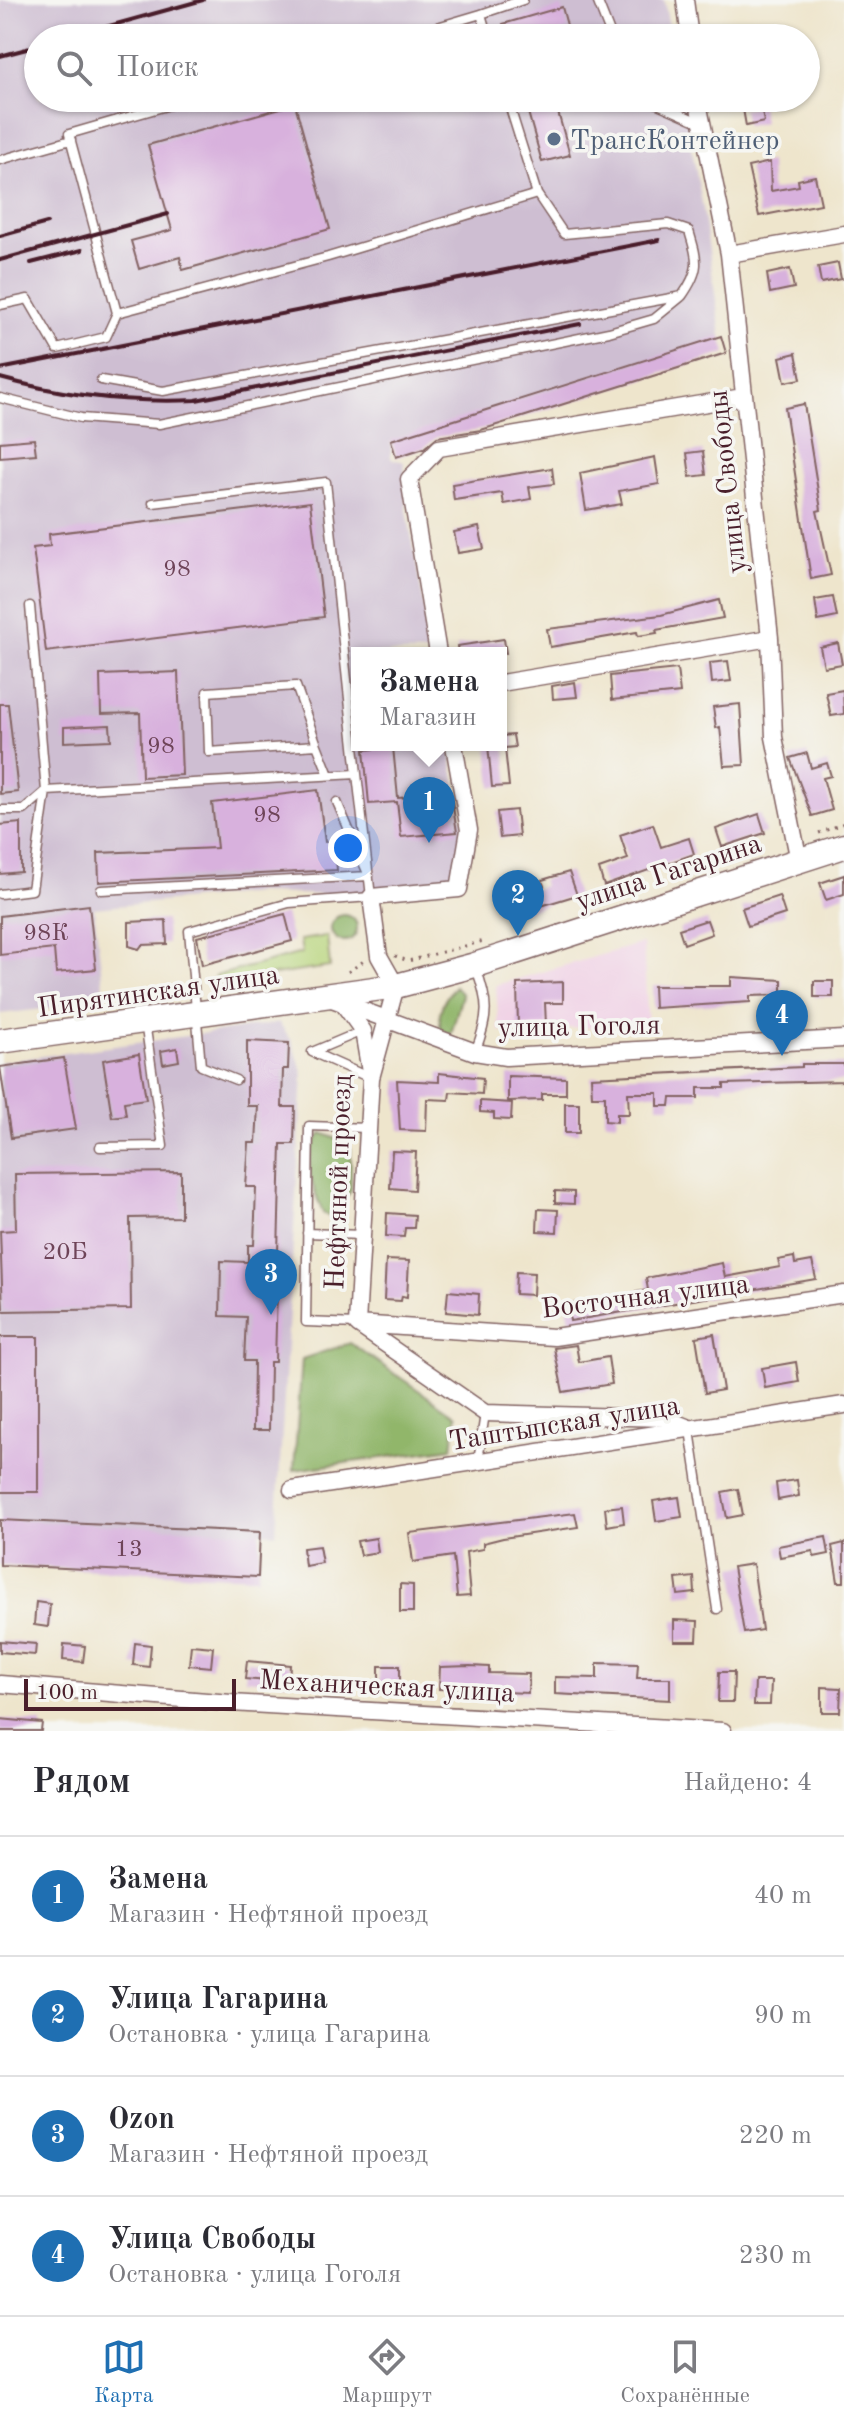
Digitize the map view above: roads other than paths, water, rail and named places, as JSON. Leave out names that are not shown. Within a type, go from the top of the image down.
[{"type":"street","points":[[685,0],[688,24]]},
{"type":"street","name":"улица Свободы","points":[[698,112],[729,254],[770,638],[774,737],[799,861]]},
{"type":"street","points":[[729,254],[844,234]]},
{"type":"street","points":[[437,647],[409,479],[439,448],[743,397]]},
{"type":"street","points":[[507,682],[770,638]]},
{"type":"street","points":[[371,1078],[378,1041],[389,1019],[396,986],[379,956],[371,897],[459,889],[469,830],[455,751]]},
{"type":"street","name":"улица Гагарина","points":[[334,1000],[475,965],[844,846]]},
{"type":"street","name":"Пирятинская улица","points":[[0,1041],[195,1014],[334,1000]]},
{"type":"street","name":"улица Гоголя","points":[[334,1000],[475,1052],[506,1057],[844,1039]]},
{"type":"street","name":"Нефтяной проезд","points":[[334,1000],[363,1031],[371,1078],[357,1324]]},
{"type":"street","name":"Восточная улица","points":[[357,1324],[554,1337],[844,1294]]},
{"type":"street","points":[[357,1324],[485,1413],[664,1418],[690,1429]]},
{"type":"street","name":"Таштыпская улица","points":[[292,1490],[844,1405]]},
{"type":"street","name":"Механическая улица","points":[[0,1684],[231,1703],[723,1731]]},
{"type":"lane","points":[[447,24],[523,0]]},
{"type":"lane","points":[[597,0],[606,24]]},
{"type":"lane","points":[[481,14],[484,24]]},
{"type":"lane","points":[[0,305],[28,299],[57,349],[106,337],[117,313],[69,134],[145,112]]},
{"type":"lane","points":[[0,398],[81,418],[159,424],[609,332],[654,319],[682,296],[695,278],[698,258],[689,231],[668,224],[564,234],[537,194],[511,112]]},
{"type":"lane","points":[[676,112],[699,122]]},
{"type":"lane","points":[[0,160],[71,140]]},
{"type":"lane","points":[[117,313],[328,257],[537,194]]},
{"type":"lane","points":[[101,380],[163,391],[682,296]]},
{"type":"lane","points":[[153,503],[326,482],[351,717]]},
{"type":"lane","points":[[0,894],[32,890],[46,791],[30,606]]},
{"type":"lane","points":[[317,745],[209,752],[207,692],[296,686],[329,775]]},
{"type":"lane","points":[[236,1080],[201,1066],[189,931],[289,903],[371,897],[355,751]]},
{"type":"lane","points":[[0,810],[24,810],[46,791],[357,774]]},
{"type":"lane","points":[[337,802],[369,876]]},
{"type":"lane","points":[[101,890],[369,876]]},
{"type":"lane","points":[[475,965],[485,993],[487,1021],[475,1052]]},
{"type":"lane","points":[[100,1147],[163,1146],[145,1021]]},
{"type":"lane","points":[[363,1031],[312,1052],[371,1078]]},
{"type":"lane","points":[[357,1324],[306,1322],[309,1126],[368,1128]]},
{"type":"lane","points":[[307,1233],[362,1235]]},
{"type":"lane","points":[[478,1461],[485,1413]]},
{"type":"lane","points":[[690,1429],[717,1609]]},
{"type":"railway","points":[[116,24],[203,0]]},
{"type":"railway","points":[[0,56],[24,50]]},
{"type":"railway","points":[[0,260],[168,214]]},
{"type":"railway","points":[[0,236],[47,223]]},
{"type":"railway","points":[[0,369],[659,240]]},
{"type":"railway","points":[[31,263],[82,250]]},
{"type":"railway","points":[[0,378],[97,397],[196,400],[580,324]]},
{"type":"place","name":"ТрансКонтейнер","points":[[554,139]]},
{"type":"place","name":"Замена","points":[[429,843]]},
{"type":"place","name":"Улица Гагарина","points":[[518,936]]},
{"type":"place","name":"Улица Свободы","points":[[782,1056]]},
{"type":"place","name":"Ozon","points":[[271,1315]]}]
